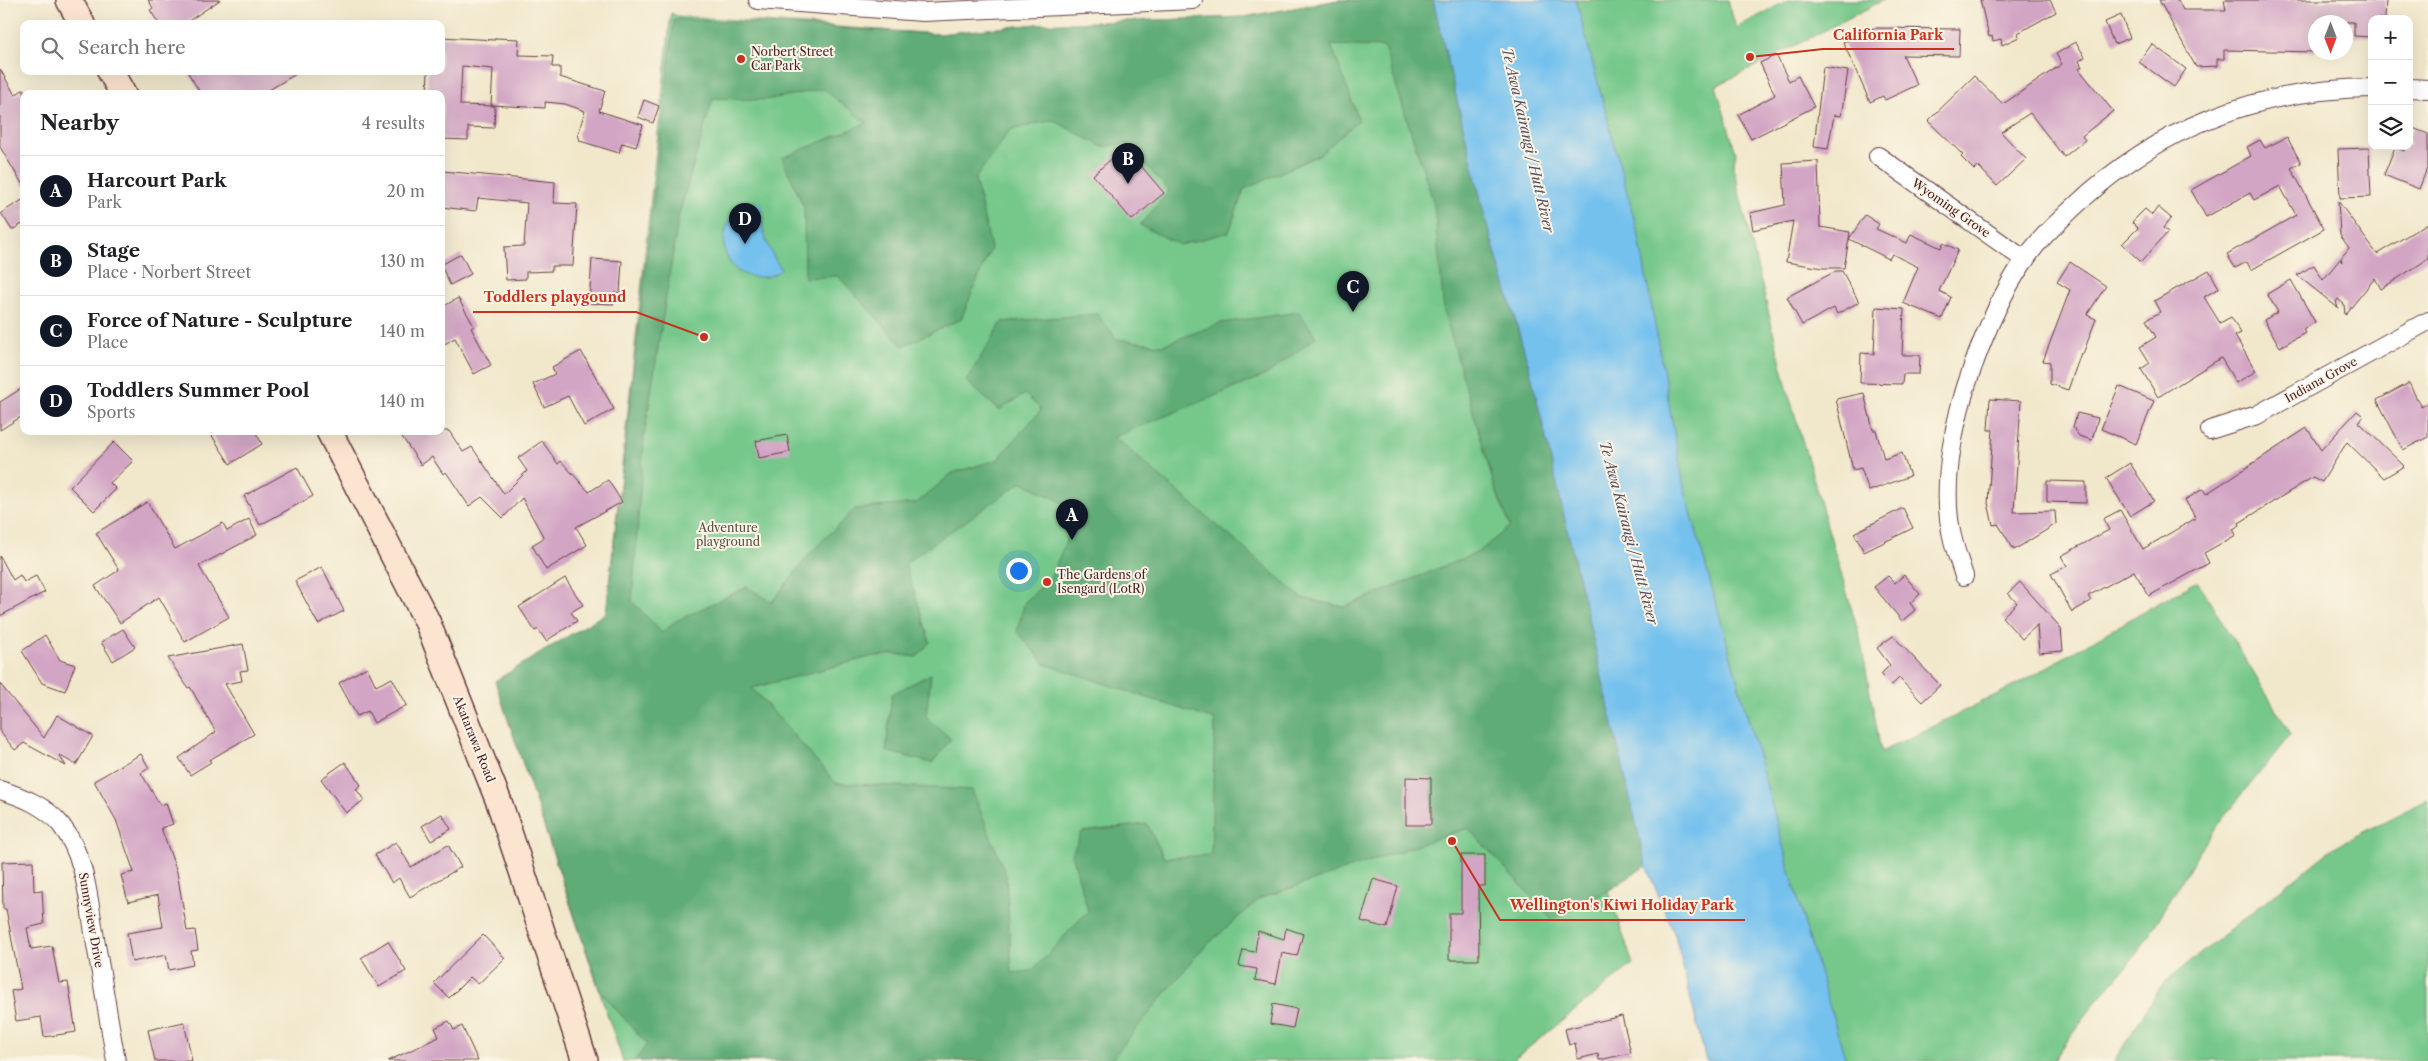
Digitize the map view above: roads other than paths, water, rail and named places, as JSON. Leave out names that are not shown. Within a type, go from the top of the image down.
[{"type":"street","points":[[69,0],[80,20]]},
{"type":"street","points":[[758,0],[872,4],[923,12],[1193,0]]},
{"type":"street","points":[[112,75],[121,90]]},
{"type":"street","points":[[1964,576],[1952,535],[1949,511],[1952,451],[1958,412],[1983,339],[2012,280],[2025,260],[2052,228],[2118,168],[2150,146],[2186,128],[2252,104],[2319,90],[2368,88]]},
{"type":"street","points":[[2413,88],[2428,89]]},
{"type":"street","name":"Wyoming Grove","points":[[1878,156],[2025,260]]},
{"type":"street","name":"Indiana Grove","points":[[2210,430],[2257,415],[2428,321]]},
{"type":"street","name":"Akatarawa Road","points":[[331,435],[427,621],[499,802],[585,1061]]},
{"type":"street","name":"Sunnyview Drive","points":[[0,790],[24,798],[45,809],[61,825],[73,843],[84,874],[116,1061]]},
{"type":"water","name":"Te Awa Kairangi / Hutt River","points":[[1433,0],[1576,0],[1639,237],[1684,487],[1803,918],[1846,1061],[1706,1061],[1675,935],[1646,866],[1530,370],[1486,221]]},
{"type":"water","points":[[762,203],[763,230],[781,269],[773,275],[756,277],[741,273],[731,264],[725,253],[724,240],[727,227],[734,215],[746,207]]},
{"type":"place","name":"California Park","points":[[1750,57]]},
{"type":"place","name":"Norbert Street Car Park","points":[[741,59]]},
{"type":"place","name":"Stage","points":[[1128,184]]},
{"type":"place","name":"Toddlers Summer Pool","points":[[745,244]]},
{"type":"place","name":"Force of Nature - Sculpture","points":[[1353,312]]},
{"type":"place","name":"Toddlers playgound","points":[[704,337]]},
{"type":"place","name":"Harcourt Park","points":[[1072,540]]},
{"type":"place","name":"The Gardens of Isengard (LotR)","points":[[1047,582]]},
{"type":"place","name":"Wellington's Kiwi Holiday Park","points":[[1452,841]]},
{"type":"park label","name":"Adventure playground","points":[[728,535]]}]
